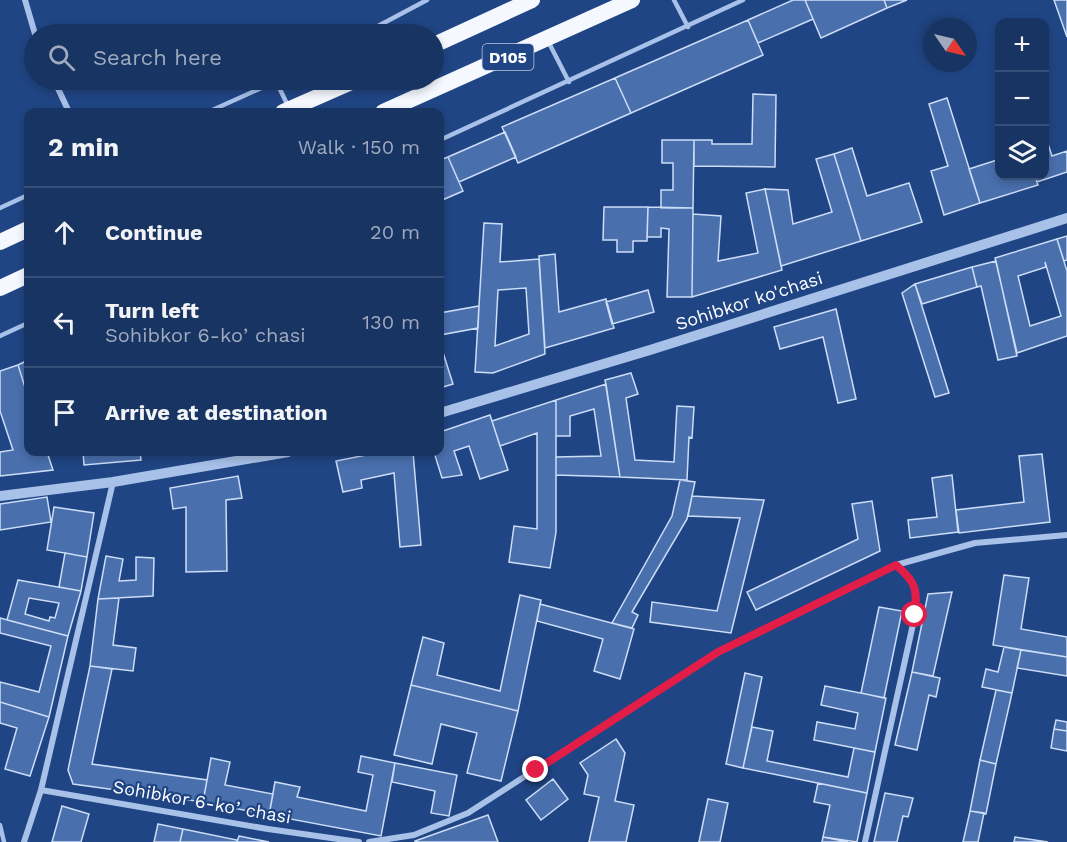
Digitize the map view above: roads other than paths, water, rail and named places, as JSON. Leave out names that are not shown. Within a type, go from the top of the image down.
[{"type":"highway","name":"D105","points":[[444,40],[531,0]]},
{"type":"highway","name":"D105","points":[[444,85],[632,0]]},
{"type":"highway","points":[[294,108],[334,90]]},
{"type":"highway","name":"D105","points":[[392,108],[432,90]]},
{"type":"highway","points":[[0,242],[24,231]]},
{"type":"highway","points":[[0,288],[24,277]]},
{"type":"street","points":[[25,0],[32,24]]},
{"type":"street","points":[[59,90],[67,108]]},
{"type":"street","name":"Sohibkor ko'chasi","points":[[444,412],[650,350],[1067,218]]},
{"type":"street","points":[[0,496],[113,482],[265,456]]},
{"type":"street","points":[[24,842],[41,789],[113,482]]},
{"type":"street","points":[[369,842],[414,835],[468,813],[718,652],[896,565],[975,543],[1041,535],[1067,535]]},
{"type":"street","points":[[865,842],[915,615],[917,590],[909,576],[896,565]]},
{"type":"street","name":"Sohibkor 6-koʼchasi","points":[[41,789],[268,829],[359,842]]},
{"type":"lane","points":[[382,24],[427,0]]},
{"type":"lane","points":[[674,0],[688,27]]},
{"type":"lane","points":[[444,138],[743,0]]},
{"type":"lane","points":[[547,39],[569,81]]},
{"type":"lane","points":[[217,108],[256,90]]},
{"type":"lane","points":[[281,90],[286,108]]},
{"type":"lane","points":[[0,208],[24,197]]},
{"type":"lane","points":[[0,336],[24,325]]},
{"type":"lane","points":[[0,825],[4,842]]}]
